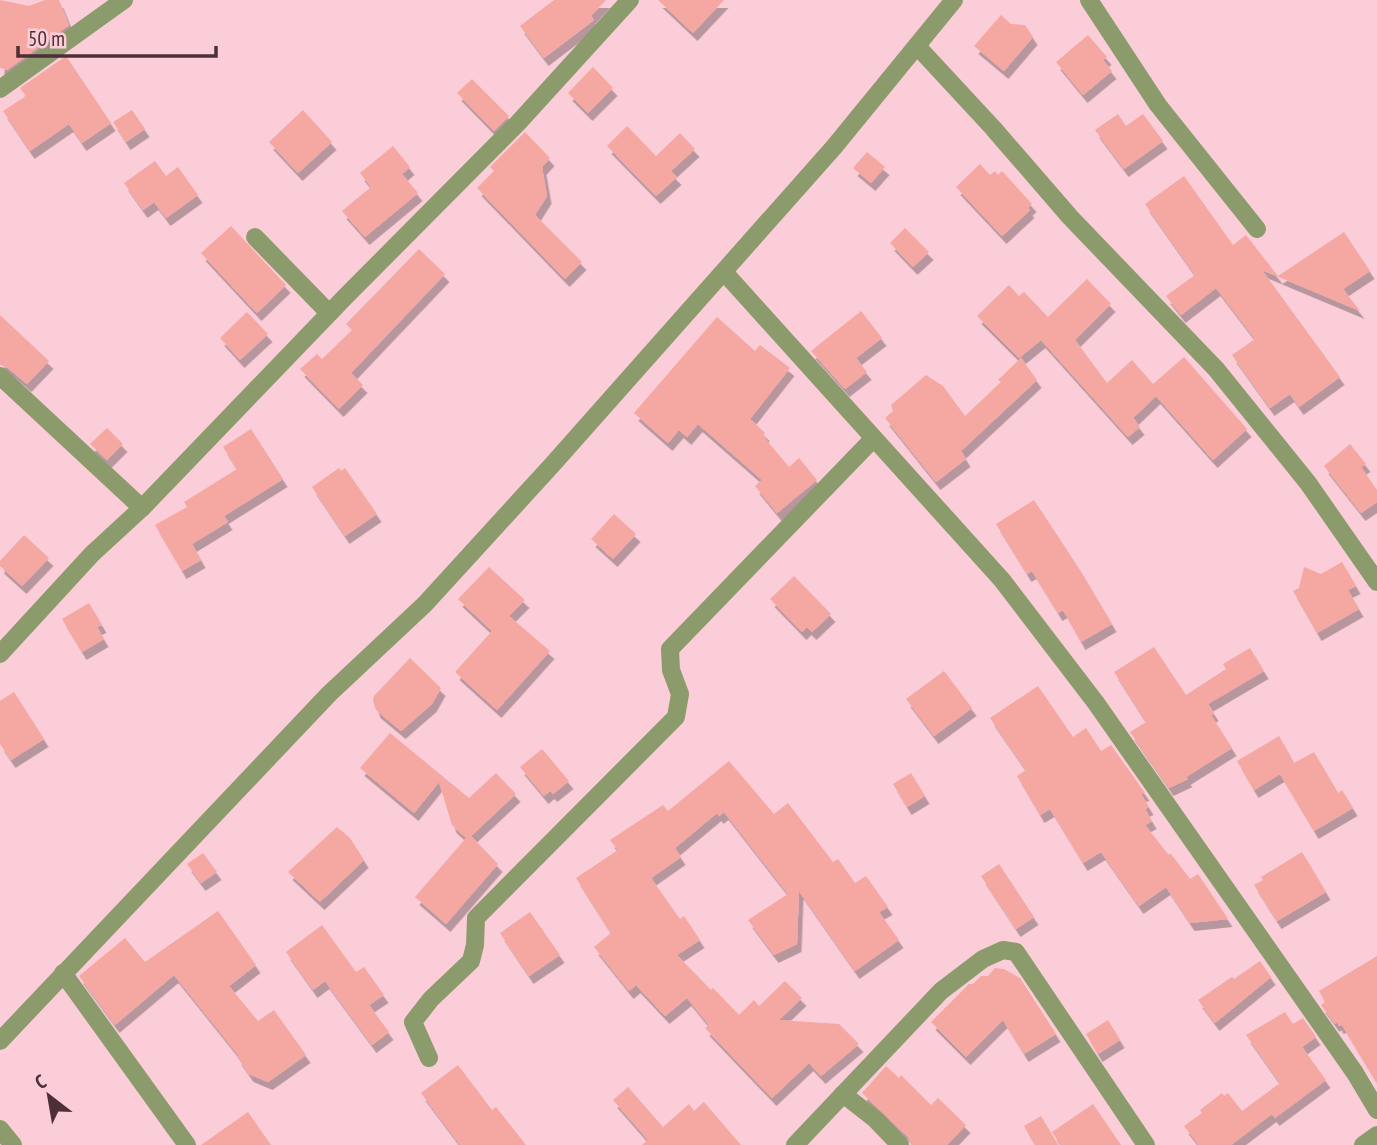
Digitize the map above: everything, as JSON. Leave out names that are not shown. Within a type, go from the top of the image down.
[{"type":"street","points":[[0,89],[124,0]]},
{"type":"street","points":[[0,654],[92,554],[142,508],[329,313],[518,123],[630,0]]},
{"type":"street","points":[[0,1041],[329,694],[425,604],[835,147],[954,0]]},
{"type":"street","points":[[1089,0],[1158,105],[1257,229]]},
{"type":"street","points":[[917,46],[1070,217],[1216,369],[1308,483],[1377,582]]},
{"type":"street","points":[[255,237],[329,313]]},
{"type":"street","points":[[724,272],[1002,580],[1096,703],[1355,1073],[1377,1110]]},
{"type":"street","points":[[0,376],[142,508]]},
{"type":"street","points":[[429,1058],[413,1022],[431,999],[471,961],[475,945],[476,918],[676,717],[680,694],[671,670],[670,649],[873,439]]},
{"type":"street","points":[[795,1145],[941,991],[982,959],[1003,950],[1016,952],[1146,1145]]},
{"type":"street","points":[[63,974],[187,1145]]},
{"type":"street","points":[[843,1094],[875,1119],[900,1145]]},
{"type":"street","points":[[0,1129],[13,1145]]},
{"type":"street","points":[[1363,1145],[1377,1135]]},
{"type":"building","points":[[0,0],[29,6],[45,0],[59,0],[69,25],[7,70],[0,68]]},
{"type":"building","points":[[554,0],[606,0],[591,16],[594,20],[544,58],[520,26]]},
{"type":"building","points":[[658,0],[724,0],[693,33]]},
{"type":"building","points":[[1001,15],[1011,24],[1025,25],[1033,37],[1004,71],[974,46]]},
{"type":"building","points":[[1088,35],[1107,57],[1103,60],[1112,71],[1083,95],[1056,62]]},
{"type":"building","points":[[66,56],[111,123],[82,143],[69,124],[30,151],[3,111],[26,96],[20,88]]},
{"type":"building","points":[[593,67],[613,88],[588,113],[568,93]]},
{"type":"building","points":[[472,79],[509,116],[494,131],[457,93]]},
{"type":"building","points":[[132,110],[145,129],[126,142],[113,122]]},
{"type":"building","points":[[303,110],[332,142],[298,173],[269,142]]},
{"type":"building","points":[[1118,114],[1126,126],[1143,114],[1163,141],[1124,169],[1095,130]]},
{"type":"building","points":[[627,126],[656,156],[680,133],[695,149],[671,171],[677,177],[656,196],[607,146]]},
{"type":"building","points":[[525,132],[550,158],[542,167],[547,196],[535,215],[582,262],[565,279],[477,188],[494,171],[490,167]]},
{"type":"building","points":[[393,146],[410,167],[402,174],[418,193],[365,237],[342,211],[371,187],[360,173]]},
{"type":"building","points":[[867,152],[885,167],[871,183],[853,168]]},
{"type":"building","points":[[155,161],[166,176],[178,167],[198,195],[166,218],[154,202],[143,210],[124,183]]},
{"type":"building","points":[[980,164],[990,175],[995,171],[998,175],[1002,171],[1032,204],[1028,208],[1030,210],[1002,236],[956,187]]},
{"type":"building","points":[[1184,176],[1233,245],[1246,235],[1278,276],[1344,232],[1370,271],[1343,289],[1360,311],[1262,270],[1340,377],[1299,407],[1290,394],[1270,408],[1232,355],[1255,339],[1216,288],[1181,315],[1166,296],[1195,275],[1145,204]]},
{"type":"building","points":[[231,226],[286,285],[257,313],[201,253]]},
{"type":"building","points":[[905,228],[929,252],[913,267],[890,243]]},
{"type":"building","points":[[419,249],[445,274],[351,373],[363,385],[339,409],[300,369],[317,354],[322,359],[352,330],[346,324]]},
{"type":"building","points":[[1087,279],[1111,304],[1075,340],[1107,383],[1132,360],[1153,384],[1184,357],[1247,429],[1213,460],[1156,396],[1133,418],[1140,427],[1128,437],[1041,340],[1019,358],[977,316],[1009,285],[1019,296],[1024,292],[1048,317]]},
{"type":"building","points":[[861,311],[882,338],[856,358],[867,372],[845,389],[811,351]]},
{"type":"building","points":[[247,312],[268,334],[240,360],[220,338]]},
{"type":"building","points":[[0,315],[49,361],[27,384],[8,368],[0,365]]},
{"type":"building","points":[[717,317],[755,351],[760,345],[790,368],[750,419],[765,433],[763,436],[789,467],[799,458],[817,480],[777,513],[755,486],[762,480],[698,424],[687,437],[679,430],[668,443],[634,413]]},
{"type":"building","points":[[1021,358],[1037,380],[961,451],[966,459],[936,482],[885,418],[893,411],[891,405],[926,375],[943,386],[965,416],[1001,382],[998,380]]},
{"type":"building","points":[[107,428],[123,444],[107,460],[90,444]]},
{"type":"building","points":[[251,429],[283,479],[224,516],[228,522],[192,544],[201,560],[182,571],[155,525],[187,507],[184,502],[237,469],[223,447]]},
{"type":"building","points":[[1350,444],[1366,464],[1361,467],[1377,490],[1377,502],[1361,513],[1324,466]]},
{"type":"building","points":[[339,468],[341,471],[345,468],[377,514],[345,536],[312,487]]},
{"type":"building","points":[[1034,500],[1112,624],[1081,642],[1063,610],[1058,613],[1032,571],[1027,574],[996,524]]},
{"type":"building","points":[[614,514],[636,534],[613,559],[591,539]]},
{"type":"building","points":[[24,535],[49,558],[22,586],[0,566],[0,561]]},
{"type":"building","points":[[1342,562],[1356,586],[1348,590],[1359,609],[1317,633],[1293,591],[1299,588],[1304,567],[1321,574]]},
{"type":"building","points":[[489,567],[525,600],[509,616],[550,651],[497,710],[455,672],[492,631],[458,599]]},
{"type":"building","points":[[794,576],[831,614],[812,632],[807,627],[802,632],[770,599]]},
{"type":"building","points":[[89,603],[102,625],[97,627],[104,639],[82,652],[62,619]]},
{"type":"building","points":[[1154,647],[1186,695],[1226,669],[1223,664],[1250,648],[1264,671],[1208,704],[1214,713],[1211,715],[1232,748],[1186,777],[1188,779],[1169,788],[1130,732],[1146,722],[1114,672]]},
{"type":"building","points":[[410,658],[441,688],[432,704],[401,731],[376,710],[373,701],[374,696]]},
{"type":"building","points":[[944,671],[972,708],[934,736],[906,699]]},
{"type":"building","points":[[1038,686],[1073,737],[1086,728],[1101,751],[1111,745],[1145,793],[1141,794],[1149,807],[1145,809],[1152,821],[1145,825],[1190,879],[1198,874],[1228,919],[1190,923],[1166,887],[1139,906],[1101,852],[1083,863],[1050,809],[1040,815],[1017,776],[1026,770],[990,718]]},
{"type":"building","points":[[14,692],[44,739],[11,760],[0,744],[0,701]]},
{"type":"building","points":[[390,733],[469,798],[496,773],[516,794],[471,836],[498,864],[446,924],[415,897],[466,838],[452,825],[439,782],[414,813],[360,768]]},
{"type":"building","points":[[1279,736],[1294,763],[1314,752],[1338,793],[1342,790],[1353,808],[1314,831],[1280,774],[1254,790],[1237,761]]},
{"type":"building","points":[[542,749],[569,781],[553,794],[550,791],[544,796],[520,767]]},
{"type":"building","points":[[729,761],[774,814],[788,803],[833,862],[838,859],[855,883],[866,876],[888,907],[879,912],[899,940],[855,971],[799,891],[797,944],[774,955],[748,920],[788,894],[724,812],[719,816],[717,813],[675,848],[681,857],[651,878],[680,919],[684,916],[700,940],[677,955],[739,1015],[754,1000],[759,1006],[785,981],[802,998],[779,1020],[839,1024],[859,1044],[821,1076],[809,1063],[772,1098],[705,1028],[709,1025],[687,998],[665,1016],[636,985],[629,991],[594,947],[611,933],[576,878],[618,850],[610,840],[663,805],[668,811]]},
{"type":"building","points":[[911,773],[925,796],[907,807],[893,784]]},
{"type":"building","points":[[337,827],[350,838],[364,860],[320,902],[288,872]]},
{"type":"building","points":[[1302,852],[1326,892],[1277,921],[1254,885],[1263,880],[1261,877]]},
{"type":"building","points":[[203,853],[217,872],[201,883],[187,864]]},
{"type":"building","points":[[999,864],[1034,917],[1016,929],[981,876]]},
{"type":"building","points":[[218,911],[256,965],[229,986],[258,1021],[274,1010],[306,1055],[268,1082],[249,1074],[237,1057],[239,1056],[174,975],[115,1025],[79,976],[125,938],[145,962]]},
{"type":"building","points":[[530,912],[560,955],[529,976],[500,933]]},
{"type":"building","points":[[322,925],[356,972],[364,967],[384,995],[369,1005],[389,1032],[372,1045],[325,981],[313,990],[286,952]]},
{"type":"building","points":[[1377,956],[1377,1083],[1342,1025],[1339,1026],[1337,1022],[1335,1024],[1321,1005],[1325,1002],[1319,991]]},
{"type":"building","points":[[1260,961],[1271,977],[1215,1023],[1198,1000]]},
{"type":"building","points":[[995,968],[1004,969],[1020,978],[1056,1034],[1024,1054],[1003,1020],[966,1057],[931,1022],[969,984],[973,984],[981,976],[988,976]]},
{"type":"building","points":[[1285,1012],[1293,1024],[1303,1018],[1316,1037],[1302,1047],[1326,1080],[1275,1118],[1272,1114],[1231,1145],[1199,1145],[1184,1126],[1222,1093],[1224,1096],[1228,1093],[1242,1111],[1280,1083],[1246,1035]]},
{"type":"building","points":[[1108,1020],[1120,1040],[1098,1054],[1086,1034]]},
{"type":"building","points":[[458,1065],[492,1110],[496,1107],[526,1145],[460,1145],[421,1093]]},
{"type":"building","points":[[886,1066],[899,1078],[901,1075],[931,1105],[938,1098],[966,1125],[947,1145],[911,1145],[908,1137],[862,1093]]},
{"type":"building","points":[[628,1087],[663,1127],[689,1104],[694,1111],[704,1102],[741,1145],[642,1145],[648,1140],[613,1100]]},
{"type":"building","points":[[1093,1104],[1121,1145],[1061,1145],[1052,1132]]},
{"type":"building","points":[[248,1112],[271,1145],[201,1145]]},
{"type":"building","points":[[1041,1116],[1058,1145],[1035,1145],[1024,1126]]}]
